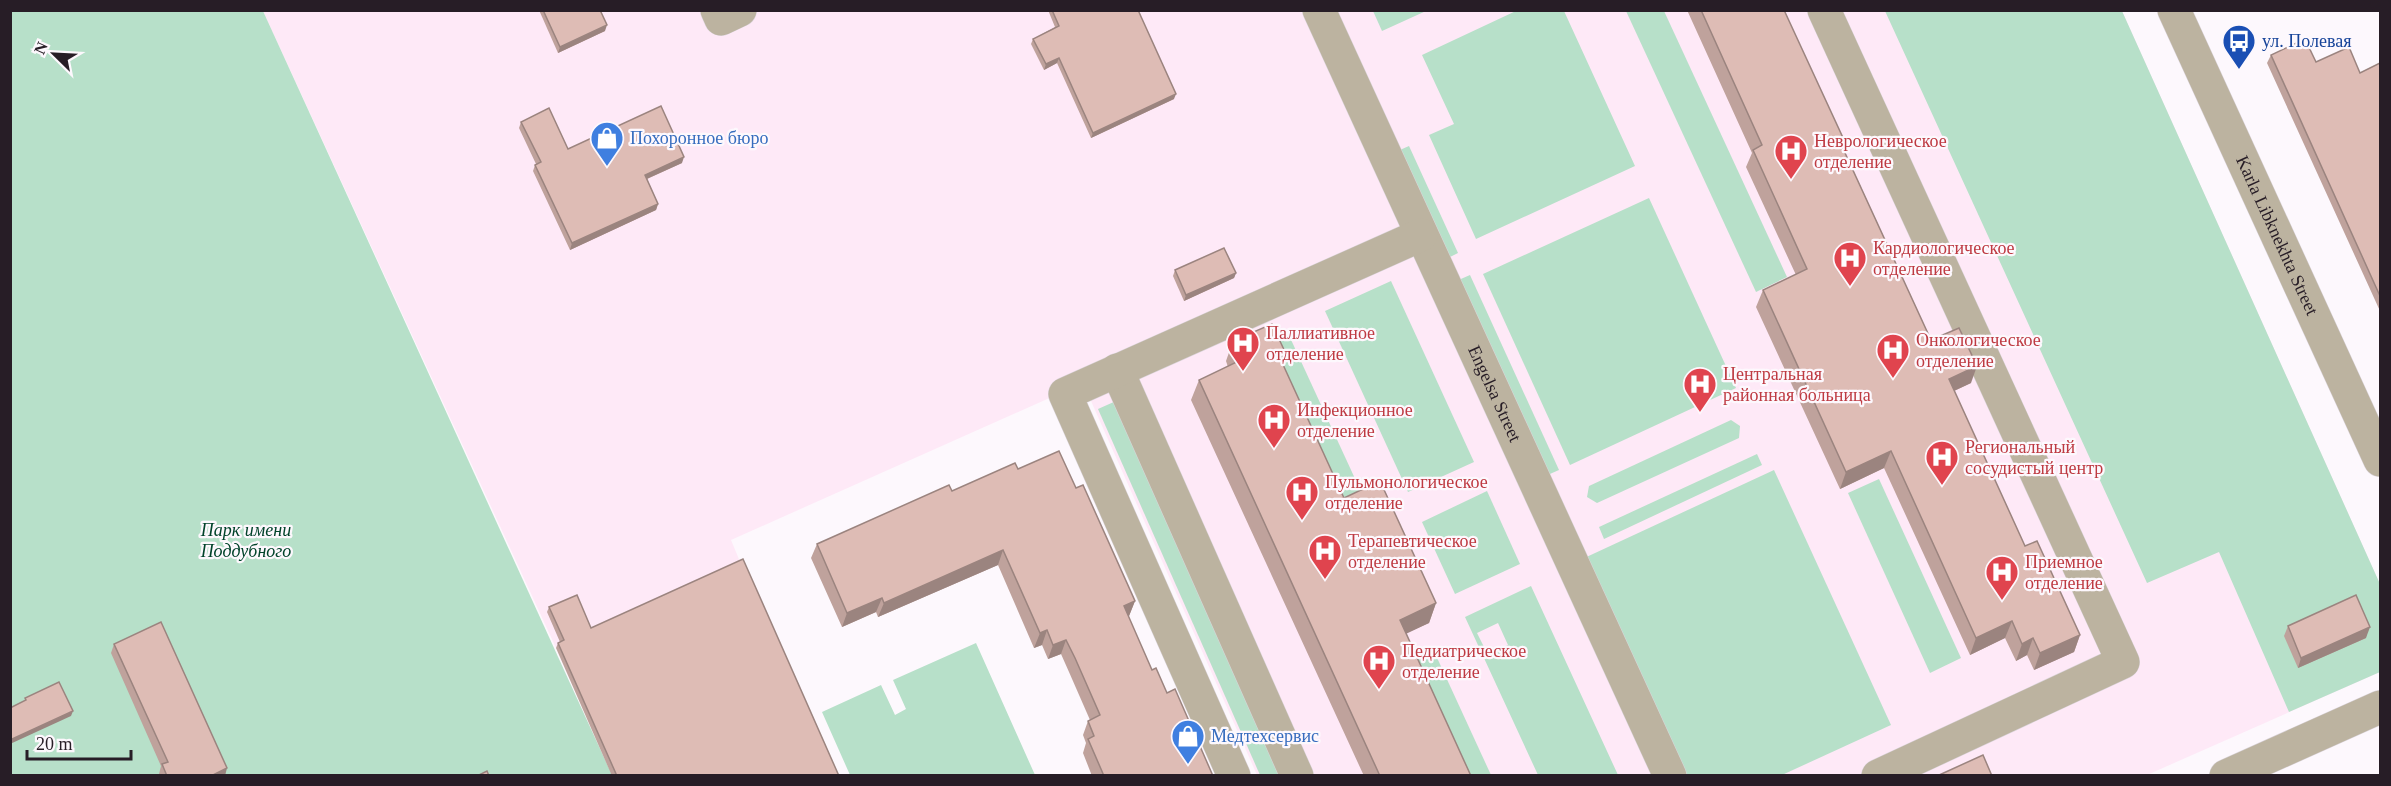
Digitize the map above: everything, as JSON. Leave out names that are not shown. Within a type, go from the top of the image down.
[{"type":"street","points":[[717,10],[721,19],[740,10]]},
{"type":"street","name":"Engelsa Street","points":[[1318,10],[1670,776]]},
{"type":"street","points":[[1824,10],[2123,662],[1878,776]]},
{"type":"street","name":"Karla Libknekhta Street","points":[[2174,10],[2380,460]]},
{"type":"street","points":[[1234,776],[1065,394],[1421,235]]},
{"type":"street","points":[[1117,370],[1297,776]]},
{"type":"street","points":[[2226,776],[2380,707]]},
{"type":"shaded area","name":"Центральная районная больница","points":[[263,11],[2122,11],[2380,584],[2380,672],[2147,775],[1257,775],[1083,383],[731,540],[741,564],[556,648]]},
{"type":"green space","points":[[1518,10],[1564,11],[1635,166],[1476,239],[1429,135],[1454,124],[1422,55]]},
{"type":"green space","name":"Парк имени Поддубного","points":[[10,11],[263,11],[612,775],[11,775]]},
{"type":"green space","points":[[1373,11],[1426,11],[1382,31]]},
{"type":"green space","points":[[1626,11],[1664,11],[1787,277],[1756,292]]},
{"type":"green space","points":[[1885,11],[2122,11],[2380,584],[2380,672],[2289,712],[2219,552],[2147,583]]},
{"type":"green space","points":[[1409,146],[1458,253],[1442,261],[1393,153]]},
{"type":"green space","points":[[1649,198],[1736,388],[1570,465],[1483,274]]},
{"type":"green space","points":[[1470,275],[1559,470],[1543,477],[1454,282]]},
{"type":"green space","points":[[1391,281],[1474,462],[1408,492],[1325,311]]},
{"type":"green space","points":[[1287,331],[1363,496],[1339,508],[1268,340]]},
{"type":"green space","points":[[1116,401],[1281,775],[1260,775],[1098,409]]},
{"type":"green space","points":[[1731,420],[1740,426],[1739,438],[1597,503],[1587,497],[1589,486]]},
{"type":"green space","points":[[1757,454],[1762,465],[1604,539],[1599,527]]},
{"type":"green space","points":[[1774,470],[1891,725],[1782,775],[1679,775],[1580,560]]},
{"type":"green space","points":[[1879,479],[1961,658],[1930,673],[1848,493]]},
{"type":"green space","points":[[1487,491],[1520,564],[1455,594],[1422,522]]},
{"type":"green space","points":[[1531,586],[1618,775],[1538,775],[1465,617]],"holes":[[[1498,623],[1508,645],[1488,655],[1477,633]]]},
{"type":"green space","points":[[976,643],[1035,775],[850,775],[822,712],[881,685],[895,715],[906,709],[893,680]]},
{"type":"green space","points":[[1433,649],[1491,775],[1462,775],[1409,660]]},
{"type":"building","points":[[543,10],[600,10],[607,25],[560,47]]},
{"type":"building","points":[[1052,10],[1138,10],[1176,94],[1093,133],[1059,58],[1046,64],[1033,39],[1059,26]]},
{"type":"building","points":[[1701,10],[1784,10],[1844,140],[1840,142],[1931,340],[1959,328],[1977,366],[1949,379],[2025,546],[2037,541],[2080,635],[2040,653],[2033,638],[2022,644],[2012,621],[1976,638],[1891,451],[1846,472],[1763,290],[1807,269],[1753,150],[1762,145]]},
{"type":"building","points":[[2305,39],[2316,62],[2349,47],[2360,73],[2380,63],[2380,296],[2271,55]]},
{"type":"building","points":[[661,106],[684,157],[645,175],[658,204],[572,243],[535,165],[541,162],[521,122],[549,108],[568,149]]},
{"type":"building","points":[[1224,248],[1236,273],[1186,295],[1175,270]]},
{"type":"building","points":[[1272,324],[1286,354],[1280,358],[1344,498],[1380,481],[1436,603],[1400,620],[1471,776],[1380,776],[1199,380],[1241,360],[1233,341]]},
{"type":"building","points":[[1059,451],[1076,488],[1083,485],[1135,601],[1124,606],[1152,670],[1156,668],[1167,693],[1175,689],[1213,776],[1104,776],[1088,739],[1094,736],[1088,721],[1100,715],[1075,658],[1066,640],[1053,645],[1047,630],[1040,633],[1003,550],[884,603],[882,598],[847,613],[817,544],[949,485],[952,491],[1015,463],[1018,469]]},
{"type":"building","points":[[743,559],[839,776],[617,776],[558,643],[564,640],[549,607],[577,595],[591,628]]},
{"type":"building","points":[[2356,595],[2370,627],[2301,658],[2288,626]]},
{"type":"building","points":[[161,622],[227,768],[211,776],[167,776],[162,764],[168,762],[114,644]]},
{"type":"building","points":[[59,682],[73,711],[10,740],[10,708],[26,700],[25,698]]},
{"type":"building","points":[[1983,755],[1992,776],[1937,776]]},
{"type":"building","points":[[487,771],[489,776],[477,776]]},
{"type":"place","name":"ул. Полевая","points":[[2239,70]]},
{"type":"place","name":"Похоронное бюро","points":[[607,167]]},
{"type":"place","name":"Неврологическое отделение","points":[[1791,180]]},
{"type":"place","name":"Кардиологическое отделение","points":[[1850,287]]},
{"type":"place","name":"Паллиативное отделение","points":[[1243,372]]},
{"type":"place","name":"Онкологическое отделение","points":[[1893,379]]},
{"type":"place","name":"Центральная районная больница","points":[[1700,413]]},
{"type":"place","name":"Инфекционное отделение","points":[[1274,449]]},
{"type":"place","name":"Региональный сосудистый центр","points":[[1942,486]]},
{"type":"place","name":"Пульмонологическое отделение","points":[[1302,521]]},
{"type":"place","name":"Терапевтическое отделение","points":[[1325,580]]},
{"type":"place","name":"Приемное отделение","points":[[2002,601]]},
{"type":"place","name":"Педиатрическое отделение","points":[[1379,690]]},
{"type":"place","name":"Медтехсервис","points":[[1188,765]]}]
